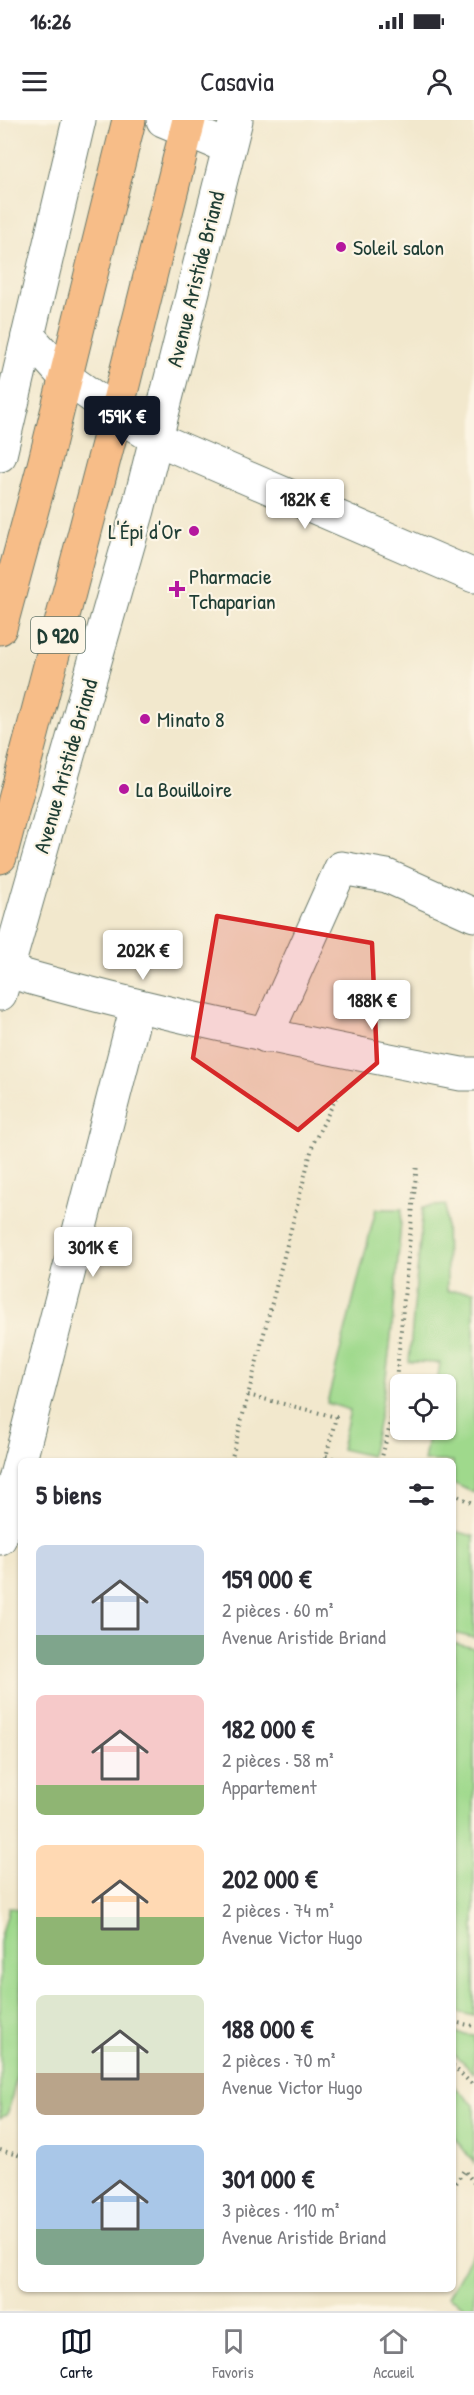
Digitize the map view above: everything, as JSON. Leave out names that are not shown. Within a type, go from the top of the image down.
[{"type":"main road","name":"D 920","points":[[0,628],[129,120]]},
{"type":"main road","name":"Avenue Aristide Briand","points":[[0,857],[116,413],[180,123]]},
{"type":"street","points":[[0,455],[79,120]]},
{"type":"street","points":[[180,123],[232,134]]},
{"type":"street","name":"Avenue Aristide Briand","points":[[2,978],[138,510],[232,134]]},
{"type":"street","points":[[28,336],[65,377],[155,438],[474,576]]},
{"type":"street","points":[[267,1036],[341,868],[387,876],[474,915]]},
{"type":"street","points":[[2,978],[267,1036],[461,1074],[474,1074]]},
{"type":"street","points":[[21,1458],[137,1006]]},
{"type":"street","points":[[0,1539],[18,1469]]},
{"type":"path","points":[[232,1458],[313,1144],[341,1090]]},
{"type":"path","points":[[382,1458],[392,1417],[417,1164]]},
{"type":"path","points":[[248,1395],[336,1417],[325,1458]]},
{"type":"path","points":[[456,1495],[474,1504]]},
{"type":"path","points":[[456,2023],[474,2026]]},
{"type":"path","points":[[456,2069],[474,2086]]},
{"type":"path","points":[[0,2150],[18,2155]]},
{"type":"path","points":[[456,2183],[464,2170],[474,2183]]},
{"type":"highlighted area","points":[[217,916],[372,943],[377,1063],[298,1130],[193,1058]]},
{"type":"green space","points":[[446,1205],[447,1291],[474,1291],[474,1493],[456,1484],[456,1458],[424,1458],[427,1440],[456,1440],[456,1374],[438,1374],[440,1363],[409,1362],[423,1207]]},
{"type":"green space","points":[[376,1209],[402,1209],[388,1364],[371,1456],[341,1449],[350,1410],[327,1403]]},
{"type":"green space","points":[[456,1532],[474,1536],[474,1638],[456,1634]]},
{"type":"green space","points":[[456,1644],[474,1648],[474,2016],[456,2012]]},
{"type":"green space","points":[[9,1907],[18,1909],[18,2072],[8,2112],[0,2119],[0,1942]]},
{"type":"green space","points":[[456,2033],[474,2035],[474,2073],[456,2056]]},
{"type":"green space","points":[[456,2088],[474,2105],[474,2163],[456,2140]]},
{"type":"green space","points":[[474,2251],[474,2311],[448,2297],[451,2292],[456,2292],[456,2283]]},
{"type":"place","name":"Soleil salon","points":[[341,247]]},
{"type":"place","name":"L'Épi d'Or","points":[[194,531]]},
{"type":"place","name":"Pharmacie Tchaparian","points":[[177,589]]},
{"type":"place","name":"Minato 8","points":[[145,719]]},
{"type":"place","name":"La Bouilloire","points":[[124,789]]}]
